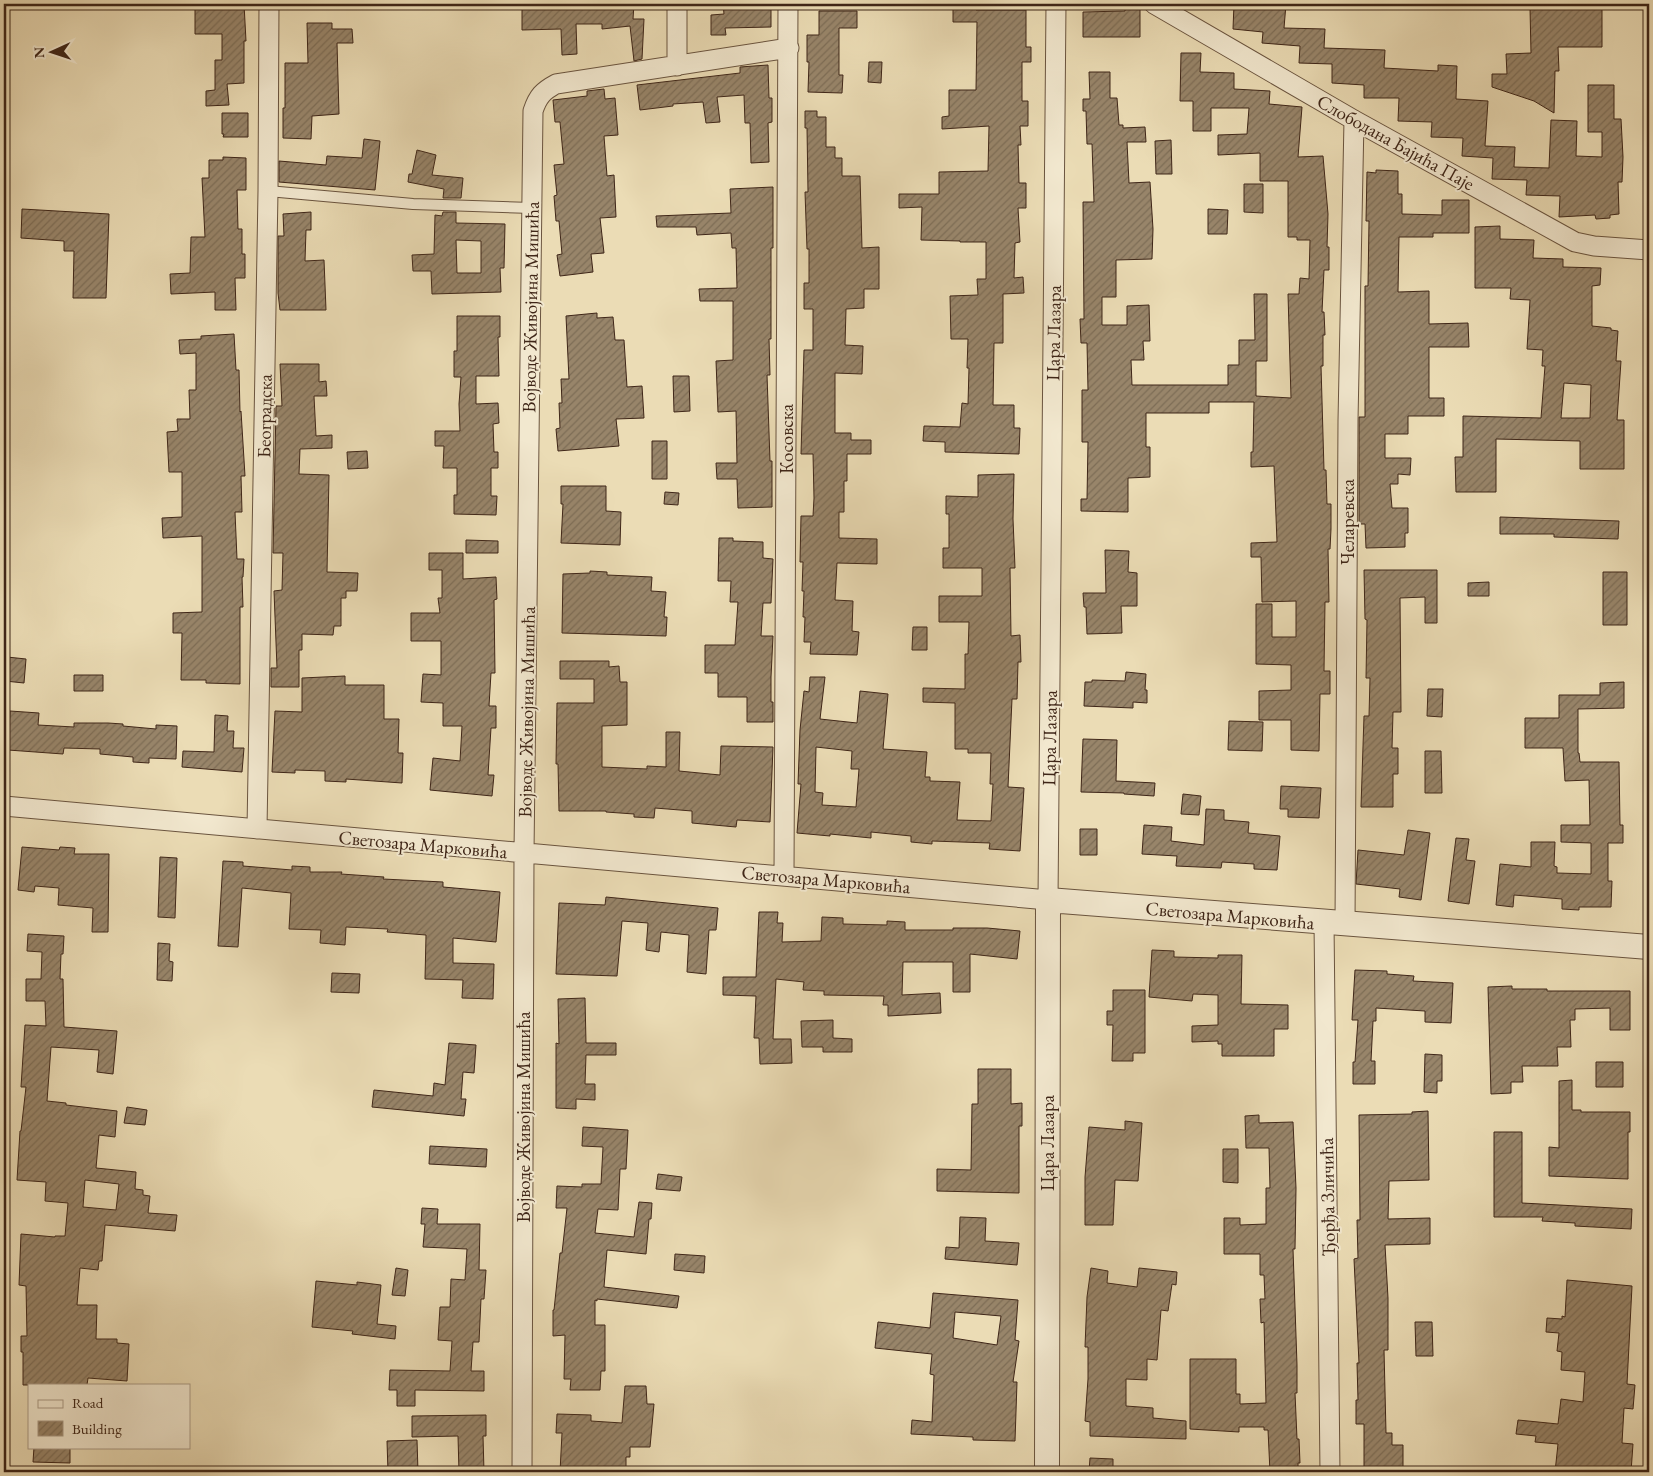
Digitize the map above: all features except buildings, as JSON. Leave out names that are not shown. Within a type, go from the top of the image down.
[{"type":"street","name":"Београдска","points":[[257,829],[268,190],[269,4]]},
{"type":"street","points":[[677,4],[677,66]]},
{"type":"street","name":"Косовска","points":[[784,875],[788,4]]},
{"type":"street","name":"Цара Лазара","points":[[1047,1472],[1048,900],[1056,4]]},
{"type":"street","name":"Слободана Бајића Паје","points":[[1154,4],[1354,120],[1575,242],[1594,246],[1649,250]]},
{"type":"street","name":"Војводе Живојина Мишића","points":[[522,1472],[524,853],[533,110],[542,92],[556,84],[789,48]]},
{"type":"street","name":"Челаревска","points":[[1334,923],[1348,431],[1354,120]]},
{"type":"street","name":"Светозара Марковића","points":[[4,806],[1048,900],[1649,948]]},
{"type":"street","name":"Ђорђа Зличића","points":[[1330,1472],[1334,923]]},
{"type":"lane","points":[[268,190],[413,204],[532,208]]}]
